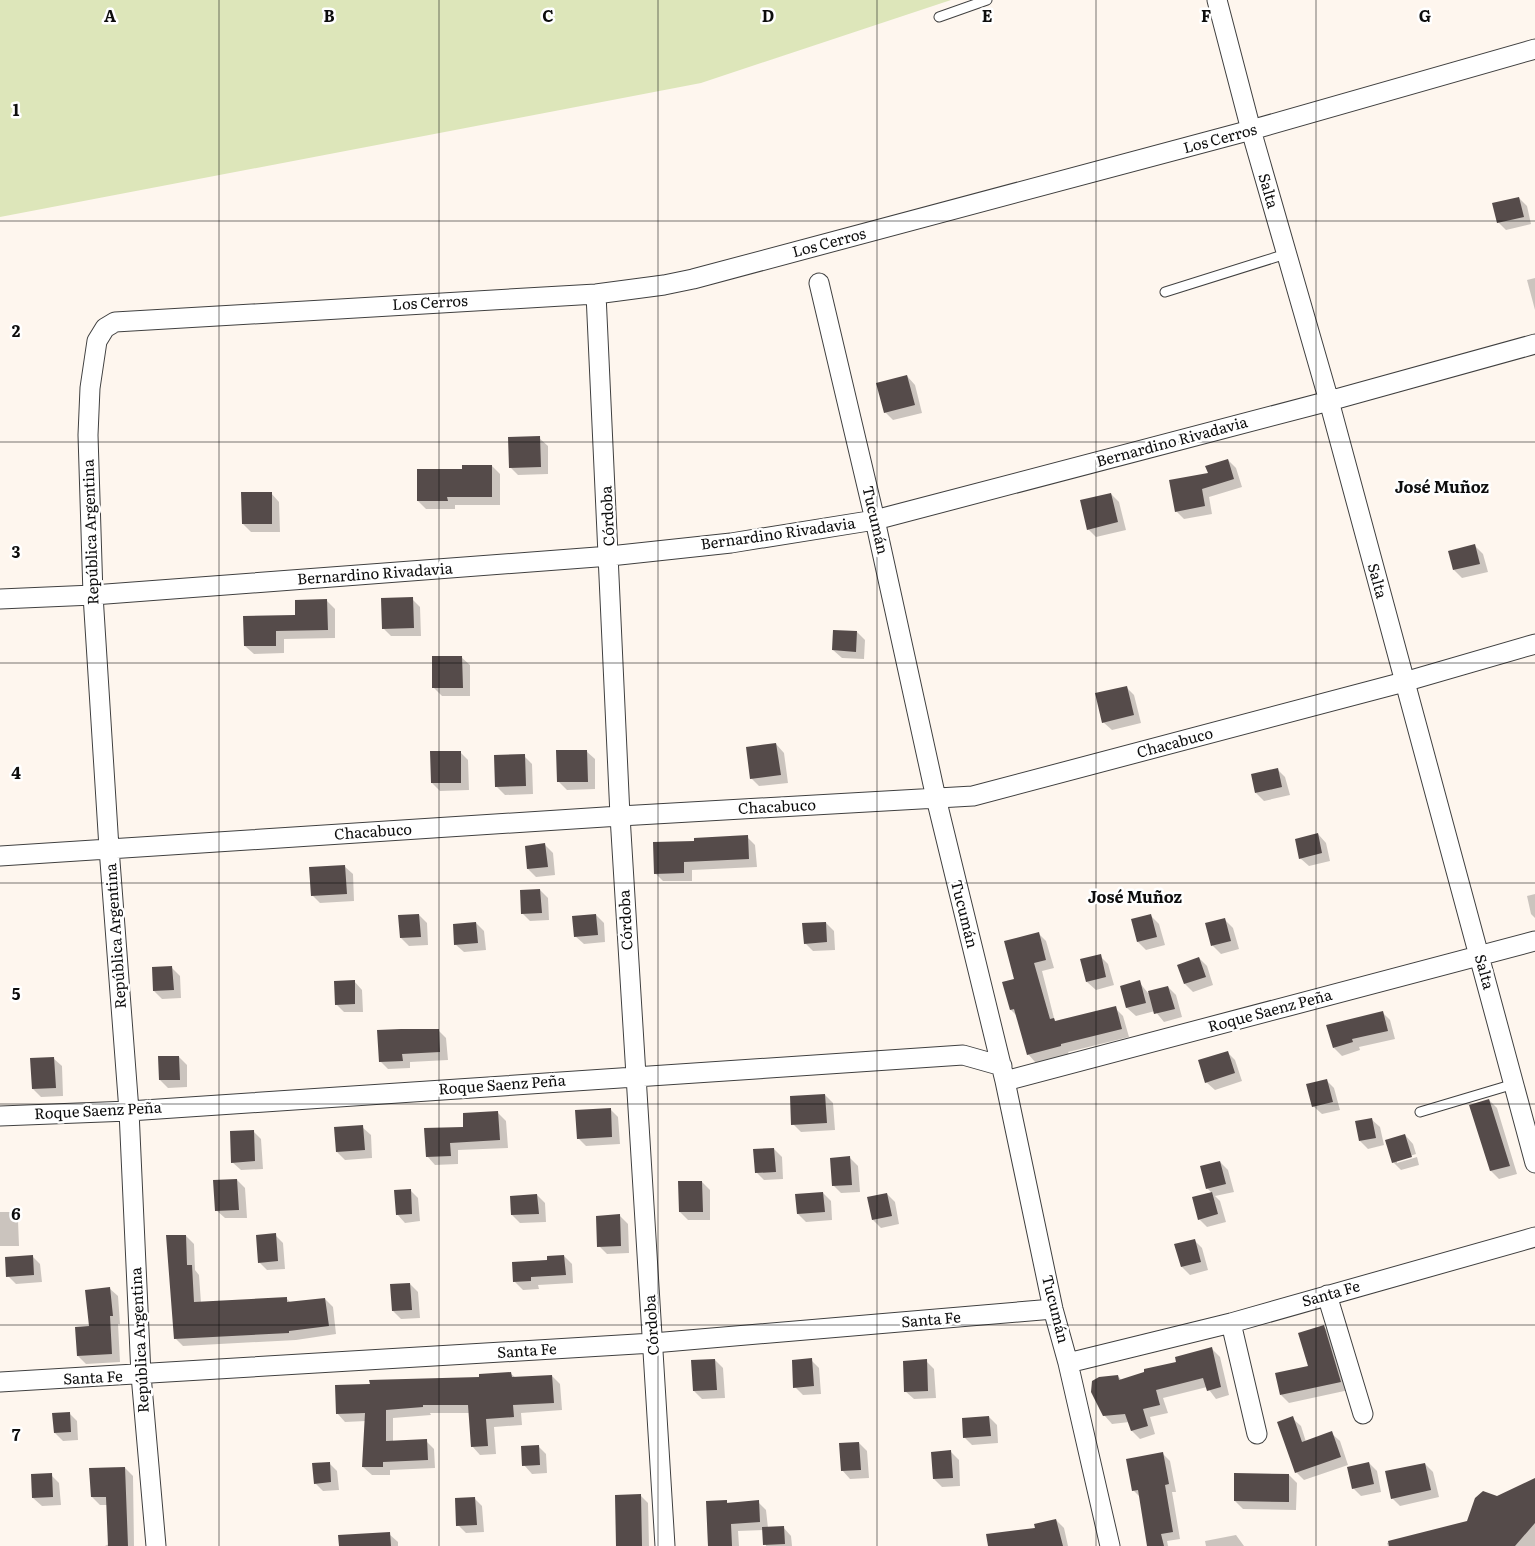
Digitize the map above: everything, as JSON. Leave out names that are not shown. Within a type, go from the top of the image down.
[{"type":"street","name":"Salta","points":[[1217,0],[1251,130],[1329,401],[1535,1163]]},
{"type":"street","name":"Los Cerros","points":[[104,328],[114,322],[596,294],[693,279],[1251,130],[1535,49]]},
{"type":"street","name":"Tucumán","points":[[819,283],[875,520],[936,798],[1004,1074],[1053,1310],[1068,1363],[1110,1546]]},
{"type":"street","name":"Córdoba","points":[[596,294],[610,556],[620,816],[665,1546]]},
{"type":"street","name":"República Argentina","points":[[104,328],[97,341],[90,388],[88,435],[93,595],[109,848],[129,1111],[141,1375],[156,1546]]},
{"type":"street","name":"Bernardino Rivadavia","points":[[0,599],[93,595],[610,556],[731,543],[875,520],[1329,401],[1535,344]]},
{"type":"street","name":"Chacabuco","points":[[0,856],[620,816],[974,796],[1404,682],[1535,644]]},
{"type":"street","name":"Roque Saenz Peña","points":[[0,1116],[129,1111],[963,1055],[1004,1074],[1535,941]]},
{"type":"street","name":"Santa Fe","points":[[1068,1363],[1231,1323],[1535,1237]]},
{"type":"street","points":[[1327,1295],[1364,1414]]},
{"type":"street","name":"Santa Fe","points":[[0,1382],[653,1343],[1053,1310]]},
{"type":"street","points":[[1231,1323],[1257,1434]]},
{"type":"lane","points":[[939,17],[987,0]]},
{"type":"lane","points":[[1165,292],[1286,254]]},
{"type":"lane","points":[[1420,1112],[1514,1084]]},
{"type":"green space","points":[[0,0],[951,0],[701,83],[0,217]]},
{"type":"building","points":[[1519,197],[1524,217],[1497,223],[1492,203]]},
{"type":"building","points":[[907,375],[915,405],[884,413],[876,383]]},
{"type":"building","points":[[540,436],[541,467],[509,468],[508,437]]},
{"type":"building","points":[[1228,459],[1234,479],[1202,489],[1205,506],[1175,512],[1169,480],[1208,473],[1205,466]]},
{"type":"building","points":[[462,465],[492,465],[492,497],[447,497],[448,501],[417,501],[417,469],[462,469]]},
{"type":"building","points":[[241,492],[272,492],[272,524],[242,524]]},
{"type":"building","points":[[1111,493],[1118,522],[1087,530],[1080,500]]},
{"type":"building","points":[[1475,544],[1480,564],[1453,570],[1448,551]]},
{"type":"building","points":[[413,597],[414,628],[382,629],[381,598]]},
{"type":"building","points":[[327,599],[328,630],[276,631],[276,646],[244,646],[243,616],[295,615],[295,600]]},
{"type":"building","points":[[833,630],[857,631],[856,652],[832,650]]},
{"type":"building","points":[[432,656],[462,656],[463,688],[432,688]]},
{"type":"building","points":[[1127,686],[1134,715],[1102,723],[1095,693]]},
{"type":"building","points":[[776,743],[781,775],[750,779],[746,747]]},
{"type":"building","points":[[556,750],[587,750],[588,782],[557,782]]},
{"type":"building","points":[[430,751],[461,751],[461,783],[431,783]]},
{"type":"building","points":[[525,754],[526,786],[495,787],[494,755]]},
{"type":"building","points":[[1278,768],[1282,787],[1255,793],[1251,774]]},
{"type":"building","points":[[1318,833],[1322,853],[1299,859],[1295,839]]},
{"type":"building","points":[[748,835],[749,859],[684,862],[684,873],[654,874],[653,842],[694,841],[694,838]]},
{"type":"building","points":[[545,843],[548,867],[527,869],[525,846]]},
{"type":"building","points":[[345,865],[347,894],[311,896],[309,867]]},
{"type":"building","points":[[540,889],[542,913],[521,914],[520,890]]},
{"type":"building","points":[[419,914],[421,937],[400,938],[398,915]]},
{"type":"building","points":[[596,914],[598,935],[574,937],[572,916]]},
{"type":"building","points":[[1151,914],[1157,937],[1137,942],[1131,919]]},
{"type":"building","points":[[1225,918],[1231,941],[1211,946],[1205,923]]},
{"type":"building","points":[[476,922],[478,943],[454,945],[453,924]]},
{"type":"building","points":[[826,922],[827,942],[804,944],[802,923]]},
{"type":"building","points":[[1039,932],[1046,960],[1034,963],[1050,1019],[1054,1018],[1055,1021],[1116,1006],[1122,1029],[1061,1044],[1061,1046],[1027,1055],[1014,1009],[1010,1010],[1002,982],[1014,979],[1004,941]]},
{"type":"building","points":[[1101,954],[1106,977],[1086,982],[1080,959]]},
{"type":"building","points":[[1199,957],[1206,977],[1184,984],[1177,965]]},
{"type":"building","points":[[172,966],[174,990],[153,991],[152,967]]},
{"type":"building","points":[[355,980],[355,1004],[335,1005],[334,981]]},
{"type":"building","points":[[1140,980],[1146,1003],[1126,1008],[1120,986]]},
{"type":"building","points":[[1168,986],[1175,1009],[1154,1014],[1148,991]]},
{"type":"building","points":[[1383,1011],[1388,1031],[1352,1039],[1353,1042],[1333,1048],[1326,1025]]},
{"type":"building","points":[[439,1029],[440,1052],[402,1054],[403,1061],[379,1062],[377,1030]]},
{"type":"building","points":[[1228,1051],[1235,1073],[1205,1083],[1198,1060]]},
{"type":"building","points":[[158,1056],[179,1056],[180,1080],[159,1080]]},
{"type":"building","points":[[54,1057],[56,1088],[32,1089],[30,1058]]},
{"type":"building","points":[[1327,1079],[1333,1102],[1312,1107],[1306,1084]]},
{"type":"building","points":[[825,1094],[827,1123],[791,1125],[790,1096]]},
{"type":"building","points":[[1489,1099],[1510,1166],[1490,1171],[1469,1105]]},
{"type":"building","points":[[611,1108],[612,1137],[577,1139],[575,1110]]},
{"type":"building","points":[[498,1111],[500,1140],[450,1143],[451,1156],[426,1157],[424,1128],[463,1127],[463,1113]]},
{"type":"building","points":[[1372,1118],[1376,1138],[1359,1141],[1355,1121]]},
{"type":"building","points":[[363,1125],[365,1150],[336,1152],[334,1127]]},
{"type":"building","points":[[254,1130],[255,1161],[231,1163],[230,1131]]},
{"type":"building","points":[[1405,1134],[1412,1157],[1392,1163],[1385,1140]]},
{"type":"building","points":[[774,1148],[776,1172],[755,1173],[753,1149]]},
{"type":"building","points":[[850,1156],[852,1185],[832,1186],[830,1158]]},
{"type":"building","points":[[1220,1161],[1226,1184],[1206,1189],[1200,1166]]},
{"type":"building","points":[[237,1179],[239,1210],[215,1211],[213,1180]]},
{"type":"building","points":[[678,1181],[702,1181],[703,1212],[679,1212]]},
{"type":"building","points":[[411,1189],[412,1214],[396,1215],[394,1190]]},
{"type":"building","points":[[823,1192],[825,1212],[797,1214],[795,1194]]},
{"type":"building","points":[[1212,1192],[1218,1214],[1198,1220],[1192,1197]]},
{"type":"building","points":[[887,1193],[892,1216],[872,1220],[867,1197]]},
{"type":"building","points":[[537,1194],[539,1214],[511,1215],[510,1196]]},
{"type":"building","points":[[620,1214],[621,1246],[597,1247],[596,1216]]},
{"type":"building","points":[[276,1233],[278,1261],[258,1263],[256,1235]]},
{"type":"building","points":[[166,1235],[186,1235],[187,1265],[192,1265],[194,1302],[287,1297],[287,1302],[325,1298],[329,1326],[289,1331],[289,1333],[174,1339]]},
{"type":"building","points":[[1195,1239],[1201,1262],[1181,1267],[1174,1244]]},
{"type":"building","points":[[33,1255],[34,1275],[6,1277],[5,1257]]},
{"type":"building","points":[[564,1255],[566,1275],[531,1277],[531,1281],[513,1282],[512,1262],[547,1260],[547,1256]]},
{"type":"building","points":[[410,1283],[412,1310],[392,1311],[390,1284]]},
{"type":"building","points":[[110,1287],[113,1316],[110,1316],[112,1354],[77,1356],[75,1327],[89,1326],[85,1290]]},
{"type":"building","points":[[1324,1325],[1341,1382],[1280,1395],[1275,1373],[1308,1366],[1298,1333]]},
{"type":"building","points":[[1212,1347],[1221,1387],[1207,1391],[1203,1378],[1156,1390],[1160,1405],[1143,1409],[1148,1426],[1131,1431],[1125,1414],[1103,1416],[1091,1392],[1092,1381],[1099,1377],[1118,1375],[1119,1380],[1144,1372],[1144,1369],[1176,1362],[1175,1357]]},
{"type":"building","points":[[812,1358],[814,1386],[793,1388],[792,1360]]},
{"type":"building","points":[[715,1359],[717,1390],[693,1391],[691,1360]]},
{"type":"building","points":[[927,1359],[928,1391],[904,1392],[903,1361]]},
{"type":"building","points":[[511,1372],[512,1377],[552,1375],[554,1403],[513,1405],[514,1417],[486,1419],[488,1446],[471,1447],[468,1405],[423,1405],[423,1407],[386,1410],[386,1441],[427,1439],[428,1460],[383,1462],[383,1467],[362,1467],[365,1413],[336,1414],[335,1385],[370,1384],[369,1380],[479,1377],[479,1374]]},
{"type":"building","points":[[70,1412],[71,1432],[54,1433],[52,1413]]},
{"type":"building","points":[[989,1416],[991,1436],[963,1438],[962,1418]]},
{"type":"building","points":[[1293,1416],[1302,1442],[1332,1431],[1341,1457],[1295,1473],[1277,1422]]},
{"type":"building","points":[[859,1442],[861,1470],[841,1471],[839,1443]]},
{"type":"building","points":[[539,1445],[540,1465],[522,1466],[521,1446]]},
{"type":"building","points":[[951,1450],[953,1478],[933,1479],[931,1452]]},
{"type":"building","points":[[1163,1452],[1169,1484],[1165,1485],[1173,1532],[1161,1534],[1164,1546],[1147,1546],[1138,1490],[1132,1491],[1126,1459]]},
{"type":"building","points":[[330,1462],[331,1482],[314,1484],[312,1463]]},
{"type":"building","points":[[1369,1462],[1374,1484],[1352,1489],[1347,1467]]},
{"type":"building","points":[[1425,1463],[1431,1490],[1391,1499],[1385,1471]]},
{"type":"building","points":[[125,1467],[128,1546],[108,1546],[106,1497],[91,1497],[89,1468]]},
{"type":"building","points":[[52,1473],[53,1497],[32,1498],[31,1474]]},
{"type":"building","points":[[1234,1473],[1289,1474],[1289,1502],[1234,1501]]},
{"type":"building","points":[[1535,1478],[1535,1523],[1515,1546],[1389,1546],[1388,1541],[1467,1521],[1475,1498],[1483,1491],[1497,1496]]},
{"type":"building","points":[[641,1494],[642,1546],[616,1546],[615,1495]]},
{"type":"building","points":[[475,1497],[477,1525],[456,1526],[455,1498]]},
{"type":"building","points":[[727,1500],[727,1503],[759,1500],[760,1522],[731,1524],[732,1546],[708,1546],[706,1501]]},
{"type":"building","points":[[1056,1519],[1063,1546],[988,1546],[986,1534],[1035,1528],[1034,1524]]},
{"type":"building","points":[[784,1526],[785,1544],[763,1545],[762,1527]]},
{"type":"building","points":[[390,1532],[391,1546],[339,1546],[338,1535]]},
{"type":"district","name":"José Muñoz","points":[[1442,487]]},
{"type":"district","name":"José Muñoz","points":[[1135,897]]}]
